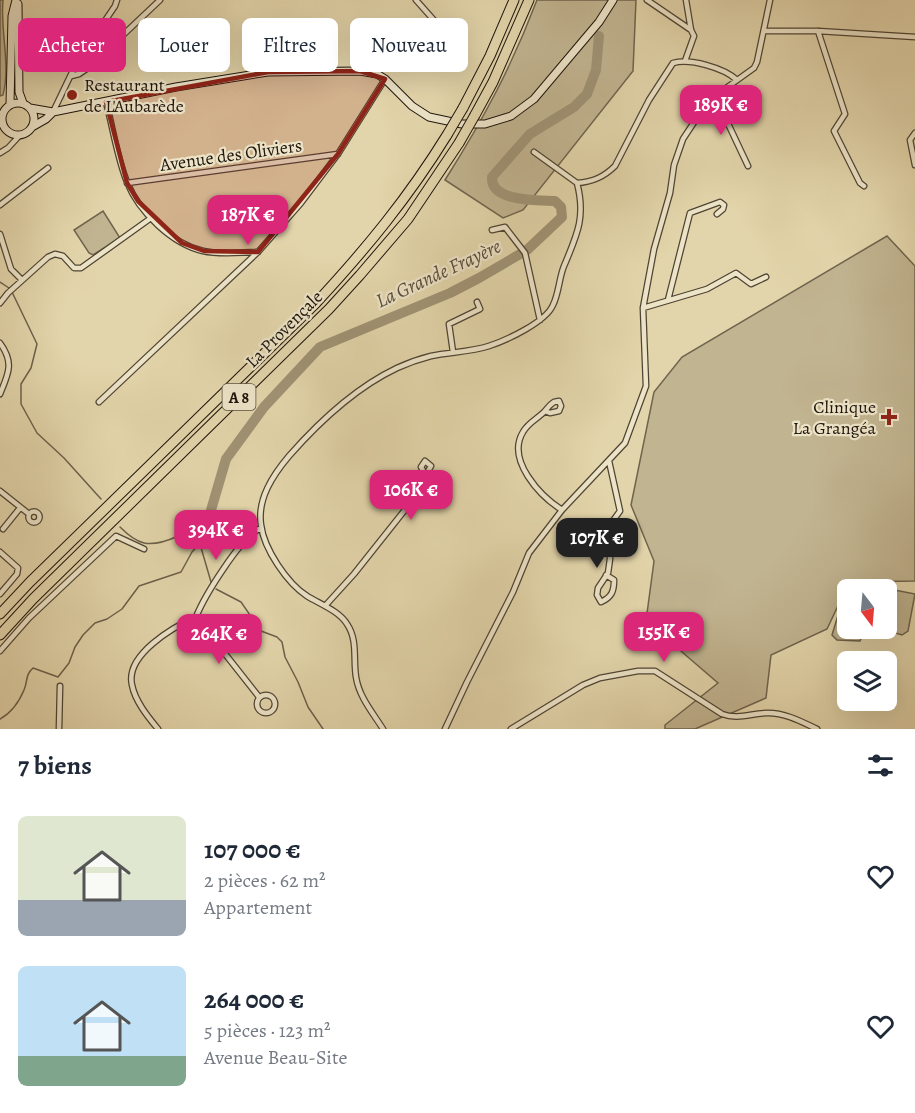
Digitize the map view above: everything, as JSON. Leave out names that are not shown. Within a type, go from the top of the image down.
[{"type":"highway","name":"La Provençale","points":[[0,614],[351,266],[392,216],[447,135],[490,56],[514,0]]},
{"type":"highway","name":"La Provençale","points":[[0,635],[49,583],[353,284],[408,219],[475,115],[493,82],[529,0]]},
{"type":"street","points":[[10,104],[12,16],[17,0]]},
{"type":"street","points":[[17,0],[19,92],[34,117],[32,127]]},
{"type":"street","points":[[0,153],[20,135],[53,112],[77,62],[117,0]]},
{"type":"street","points":[[71,76],[88,68],[160,0]]},
{"type":"street","points":[[416,0],[432,18]]},
{"type":"street","points":[[20,135],[4,134],[1,118],[10,104],[27,105],[53,112],[176,87],[268,72],[360,70],[377,74],[385,79],[412,106],[429,117],[462,124],[494,122],[511,116],[534,99],[599,22],[613,0]]},
{"type":"street","points":[[647,0],[691,30]]},
{"type":"street","points":[[685,61],[694,36],[686,0]]},
{"type":"street","points":[[445,729],[513,592],[529,553],[562,510],[625,443],[646,386],[644,308],[654,249],[670,193],[674,165],[683,139],[708,101],[754,68],[770,0]]},
{"type":"street","points":[[764,31],[818,31],[915,37]]},
{"type":"street","points":[[818,31],[845,114],[834,131],[860,183],[864,186]]},
{"type":"street","points":[[534,152],[577,183],[591,182],[615,166],[666,71],[673,63],[685,61],[731,74],[737,80]]},
{"type":"street","points":[[99,402],[258,252],[301,203],[339,153],[385,79]]},
{"type":"street","points":[[715,96],[748,166]]},
{"type":"street","points":[[106,102],[127,183],[151,218],[182,243],[204,251],[258,252]]},
{"type":"street","points":[[915,133],[910,140],[915,165]]},
{"type":"street","name":"Avenue des Oliviers","points":[[127,183],[339,153]]},
{"type":"street","points":[[0,206],[48,168]]},
{"type":"street","points":[[383,729],[362,695],[356,677],[354,638],[347,623],[288,581],[276,563],[261,528],[259,510],[277,470],[299,444],[341,404],[374,380],[395,369],[432,356],[489,346],[546,316],[553,305],[562,270],[579,231],[582,209],[577,183]]},
{"type":"street","points":[[668,300],[690,213],[720,202],[724,205],[717,214]]},
{"type":"street","points":[[0,303],[14,287],[48,257],[55,254],[63,256],[74,268],[81,268],[151,218]]},
{"type":"street","points":[[492,230],[505,227],[524,250],[540,320]]},
{"type":"street","points":[[0,234],[11,269],[22,280]]},
{"type":"street","points":[[644,308],[706,289],[736,273],[751,284],[766,277]]},
{"type":"street","points":[[453,352],[449,324],[480,309],[477,302]]},
{"type":"street","points":[[0,343],[8,353],[10,367],[0,394]]},
{"type":"street","points":[[545,411],[529,423],[523,432],[519,450],[525,472],[535,489],[562,510]]},
{"type":"street","points":[[606,575],[614,580],[614,590],[609,598],[601,602],[597,595],[598,588],[606,575],[610,559],[610,547],[604,533],[620,511],[609,461]]},
{"type":"street","points":[[325,606],[408,507],[426,476]]},
{"type":"street","points":[[0,491],[29,514]]},
{"type":"street","points":[[3,529],[20,508]]},
{"type":"street","points":[[158,729],[140,703],[131,684],[132,671],[139,657],[165,633],[196,617],[202,603],[238,550],[253,531],[261,528]]},
{"type":"street","points":[[0,651],[29,618],[116,536],[144,549]]},
{"type":"street","points":[[0,552],[18,568],[17,574],[0,594]]},
{"type":"street","points":[[196,617],[259,697]]},
{"type":"street","points":[[511,729],[583,685],[618,674],[655,671],[730,717],[767,713],[785,715],[818,729]]},
{"type":"street","points":[[59,729],[60,686]]},
{"type":"street","points":[[268,694],[273,697],[276,702],[275,708],[267,713],[259,711],[257,701],[259,697],[268,694]]},
{"type":"highlighted area","points":[[360,71],[385,79],[338,154],[258,252],[204,251],[182,243],[138,201],[127,183],[106,102],[268,72]]},
{"type":"shaded area","points":[[0,0],[3,0],[6,71],[3,95],[0,96]]},
{"type":"shaded area","points":[[537,0],[636,0],[633,71],[523,210],[503,218],[445,180],[496,92]]},
{"type":"shaded area","points":[[103,211],[120,238],[93,255],[89,253],[74,230]]},
{"type":"shaded area","points":[[887,236],[915,266],[915,581],[837,579],[837,608],[827,629],[771,655],[766,698],[695,729],[665,729],[665,725],[718,683],[646,621],[654,561],[631,505],[654,392],[682,357]]},
{"type":"shaded area","points":[[897,591],[915,594],[908,631],[902,635],[897,634]]},
{"type":"shaded area","points":[[837,619],[837,639],[861,639],[860,641],[837,640],[832,635]]},
{"type":"waterway","name":"La Grande Frayère","points":[[209,517],[226,459],[264,407],[320,347],[450,293],[479,278],[527,250],[562,217],[561,207],[555,201],[527,200],[507,195],[493,185],[492,177],[530,134],[574,107],[587,94],[596,70],[599,36]]},
{"type":"waterway","points":[[0,282],[9,288]]},
{"type":"waterway","points":[[12,292],[37,344],[31,368],[21,384],[21,404],[37,433],[64,458],[101,499]]},
{"type":"waterway","points":[[120,527],[137,540],[151,544],[178,536],[209,517]]},
{"type":"waterway","points":[[0,719],[8,714],[17,703],[33,668],[58,677],[69,663],[83,635],[95,623],[107,619],[122,609],[139,586],[181,572],[192,552],[202,541],[209,517]]},
{"type":"waterway","points":[[200,544],[211,582]]},
{"type":"waterway","points":[[216,589],[241,602],[261,631],[277,637],[282,642],[285,657],[308,707],[323,729]]},
{"type":"place","name":"Restaurant de L'Aubarède","points":[[72,95]]},
{"type":"place","name":"Clinique La Grangéa","points":[[889,417]]}]
